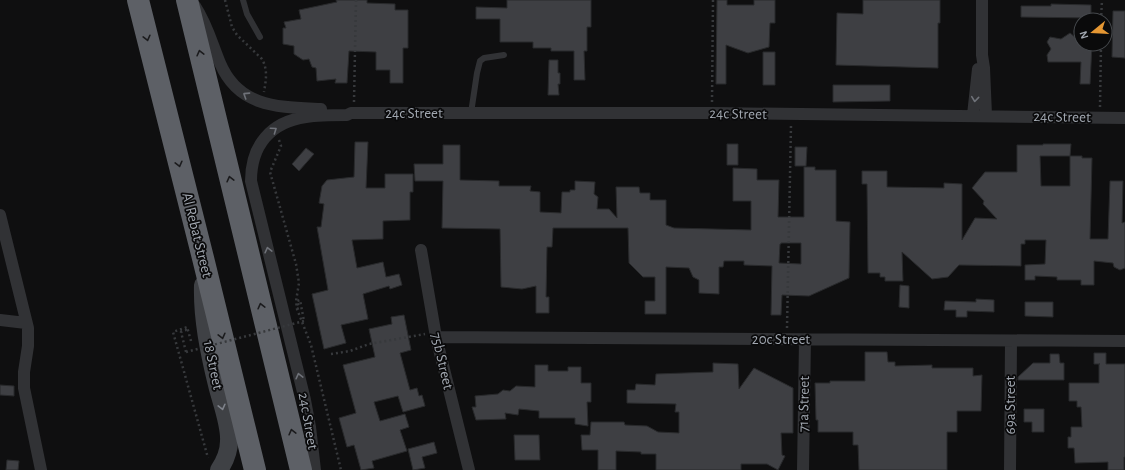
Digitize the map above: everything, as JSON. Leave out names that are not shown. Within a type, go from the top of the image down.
[{"type":"highway","name":"Al Rebat Street","points":[[138,0],[255,470]]},
{"type":"highway","points":[[187,0],[301,470]]},
{"type":"street","name":"24c Street","points":[[190,0],[200,13],[219,62],[230,82],[244,95],[263,103],[280,107],[348,110],[352,113]]},
{"type":"street","points":[[982,0],[982,55],[986,115]]},
{"type":"street","points":[[973,115],[979,65],[982,55]]},
{"type":"street","name":"24c Street","points":[[315,470],[305,400],[251,181],[255,155],[263,140],[269,133],[278,127],[298,118],[347,115],[352,113],[712,113],[986,115],[1125,118]]},
{"type":"street","points":[[0,215],[26,323],[28,346],[24,372],[24,388],[41,470]]},
{"type":"street","name":"75b Street","points":[[421,250],[436,335],[469,470]]},
{"type":"street","name":"18 Street","points":[[203,258],[203,295],[210,359],[229,432],[228,452],[225,461],[214,466]]},
{"type":"street","points":[[0,320],[26,323]]},
{"type":"street","name":"20c Street","points":[[436,335],[1125,341]]},
{"type":"street","name":"71a Street","points":[[803,470],[805,339]]},
{"type":"street","name":"69a Street","points":[[1010,470],[1011,341]]},
{"type":"lane","points":[[243,0],[247,14],[260,37]]},
{"type":"lane","points":[[472,113],[480,61],[484,58],[504,55]]},
{"type":"path","points":[[225,0],[232,27],[264,63],[267,76],[263,103]]},
{"type":"path","points":[[352,113],[356,0]]},
{"type":"path","points":[[712,113],[713,0]]},
{"type":"path","points":[[1101,12],[1102,0]]},
{"type":"path","points":[[1100,118],[1101,52]]},
{"type":"path","points":[[787,339],[791,114]]},
{"type":"path","points":[[269,133],[279,140],[281,146],[270,172],[296,264],[299,283],[296,301],[297,309],[311,345],[341,470]]},
{"type":"path","points":[[214,466],[173,332],[187,328],[191,342],[186,330],[181,332],[186,352],[304,321],[300,300],[297,301],[299,308],[297,309]]},
{"type":"path","points":[[331,354],[350,351],[369,344],[436,335]]},
{"type":"building","points":[[336,0],[367,0],[367,3],[395,4],[395,10],[408,10],[408,48],[403,48],[403,83],[390,83],[390,70],[376,70],[376,52],[349,51],[347,83],[335,83],[336,79],[317,81],[316,68],[312,67],[309,59],[303,60],[294,54],[294,46],[283,44],[283,28],[286,28],[284,22],[301,19],[299,10],[337,2]]},
{"type":"building","points":[[507,0],[591,0],[591,27],[587,27],[587,51],[584,51],[585,80],[574,80],[574,51],[551,51],[551,48],[533,48],[533,42],[500,42],[500,19],[476,19],[476,7],[507,8]]},
{"type":"building","points":[[717,0],[727,0],[727,5],[754,5],[754,0],[775,0],[775,23],[770,23],[769,47],[748,53],[726,45],[726,84],[716,84]]},
{"type":"building","points":[[863,0],[940,0],[940,23],[938,23],[938,68],[836,65],[837,13],[863,14]]},
{"type":"building","points":[[1051,4],[1091,5],[1091,12],[1073,12],[1073,18],[1021,17],[1021,6],[1051,6]]},
{"type":"building","points":[[1125,11],[1125,58],[1112,57],[1113,12]]},
{"type":"building","points":[[1070,33],[1073,35],[1073,52],[1092,52],[1090,84],[1080,84],[1081,62],[1048,62],[1047,55],[1051,49],[1047,42],[1050,37],[1061,39]]},
{"type":"building","points":[[763,52],[775,52],[775,85],[763,85]]},
{"type":"building","points":[[549,60],[558,60],[558,73],[560,73],[560,84],[558,84],[559,95],[548,95]]},
{"type":"building","points":[[833,85],[890,85],[890,101],[833,102]]},
{"type":"building","points":[[355,142],[368,142],[366,188],[385,188],[385,174],[413,174],[413,192],[410,192],[410,220],[383,221],[383,239],[352,240],[357,268],[383,262],[386,277],[399,274],[402,285],[390,289],[389,286],[363,294],[368,319],[341,325],[346,343],[324,349],[312,294],[328,290],[317,227],[321,227],[324,204],[319,203],[322,186],[327,180],[354,177]]},
{"type":"building","points":[[727,144],[738,144],[738,165],[727,165]]},
{"type":"building","points":[[1071,144],[1070,156],[1092,158],[1090,239],[1108,239],[1110,181],[1123,181],[1122,223],[1125,222],[1125,268],[1120,270],[1114,267],[1113,263],[1094,261],[1094,285],[1081,285],[1081,280],[1057,280],[1057,277],[1035,276],[1035,280],[1025,280],[1025,265],[1045,264],[1046,240],[1025,240],[1025,244],[1021,244],[1021,266],[959,265],[948,277],[932,279],[902,252],[903,281],[885,281],[885,277],[880,277],[880,273],[868,273],[867,184],[862,184],[862,171],[887,171],[887,187],[944,188],[944,183],[962,184],[962,240],[975,218],[997,219],[983,204],[984,201],[972,188],[985,172],[1017,172],[1017,145]],"holes":[[[1040,156],[1070,156],[1070,186],[1041,186]]]},
{"type":"building","points":[[443,145],[460,145],[460,180],[499,181],[499,186],[531,186],[530,191],[540,192],[540,212],[561,213],[562,192],[570,192],[570,190],[575,190],[575,181],[595,182],[594,194],[598,197],[597,209],[609,209],[617,218],[616,187],[639,187],[640,193],[650,193],[650,200],[666,200],[666,225],[674,228],[751,230],[751,201],[733,201],[733,168],[757,169],[757,180],[779,180],[778,217],[804,217],[804,167],[815,167],[815,170],[836,170],[836,221],[850,222],[849,278],[809,296],[782,295],[781,315],[771,315],[772,266],[744,265],[744,261],[724,261],[723,267],[719,267],[719,294],[699,293],[699,280],[693,277],[689,268],[666,267],[666,314],[645,314],[645,301],[655,301],[655,277],[643,277],[629,263],[628,228],[553,228],[552,247],[547,247],[546,297],[549,297],[549,313],[536,313],[536,286],[522,289],[501,287],[500,229],[442,228],[443,181],[415,181],[414,164],[443,164]],"holes":[[[781,243],[801,243],[801,264],[779,263]]]},
{"type":"building","points":[[795,147],[807,147],[806,166],[795,166]]},
{"type":"building","points":[[306,148],[314,154],[299,171],[292,164]]},
{"type":"building","points":[[900,285],[909,286],[909,308],[899,307]]},
{"type":"building","points":[[976,299],[994,300],[994,312],[967,311],[967,317],[956,317],[956,310],[944,310],[945,301],[976,302]]},
{"type":"building","points":[[1025,302],[1053,302],[1053,317],[1025,316]]},
{"type":"building","points":[[404,315],[411,350],[400,353],[410,390],[417,388],[419,396],[422,395],[425,406],[403,412],[398,396],[374,402],[380,421],[405,414],[409,427],[400,430],[407,451],[372,461],[374,468],[361,470],[354,445],[347,447],[339,418],[356,413],[343,365],[375,357],[369,329],[392,324],[391,317]]},
{"type":"building","points":[[865,352],[887,352],[888,362],[895,362],[895,366],[932,365],[932,368],[973,368],[973,376],[982,375],[981,411],[957,411],[957,432],[947,432],[947,470],[859,470],[858,445],[853,445],[853,432],[818,432],[818,420],[816,420],[815,383],[830,383],[830,381],[865,381]]},
{"type":"building","points":[[1094,353],[1106,353],[1106,364],[1125,364],[1124,470],[1108,470],[1108,462],[1075,463],[1074,448],[1068,448],[1068,437],[1071,437],[1071,427],[1082,427],[1081,407],[1077,407],[1077,401],[1069,401],[1069,383],[1099,383],[1099,364],[1094,364]]},
{"type":"building","points":[[1050,354],[1059,354],[1060,363],[1064,363],[1064,380],[1018,380],[1018,377],[1033,363],[1050,363]]},
{"type":"building","points":[[713,363],[738,364],[739,389],[754,368],[793,388],[793,433],[781,433],[782,455],[785,456],[778,470],[767,464],[741,464],[741,470],[656,470],[656,454],[616,451],[616,470],[598,470],[598,450],[582,450],[581,435],[590,435],[591,422],[624,422],[625,425],[647,426],[658,432],[679,433],[679,412],[675,412],[676,404],[627,403],[627,390],[635,390],[636,384],[655,385],[656,374],[713,372]]},
{"type":"building","points":[[535,365],[548,365],[548,371],[568,371],[568,367],[581,367],[581,383],[591,383],[591,402],[587,402],[588,426],[575,424],[575,418],[539,418],[539,411],[519,409],[518,415],[505,413],[506,419],[476,420],[472,407],[476,407],[475,396],[498,394],[503,390],[510,391],[516,386],[535,387]]},
{"type":"building","points":[[0,385],[14,386],[14,396],[0,395]]},
{"type":"building","points":[[1024,409],[1044,409],[1044,432],[1032,432],[1032,422],[1024,422]]},
{"type":"building","points":[[514,435],[539,435],[540,460],[515,460]]},
{"type":"building","points":[[434,442],[437,453],[422,457],[425,468],[413,470],[408,449]]},
{"type":"building","points":[[7,460],[19,461],[18,470],[6,470]]}]
